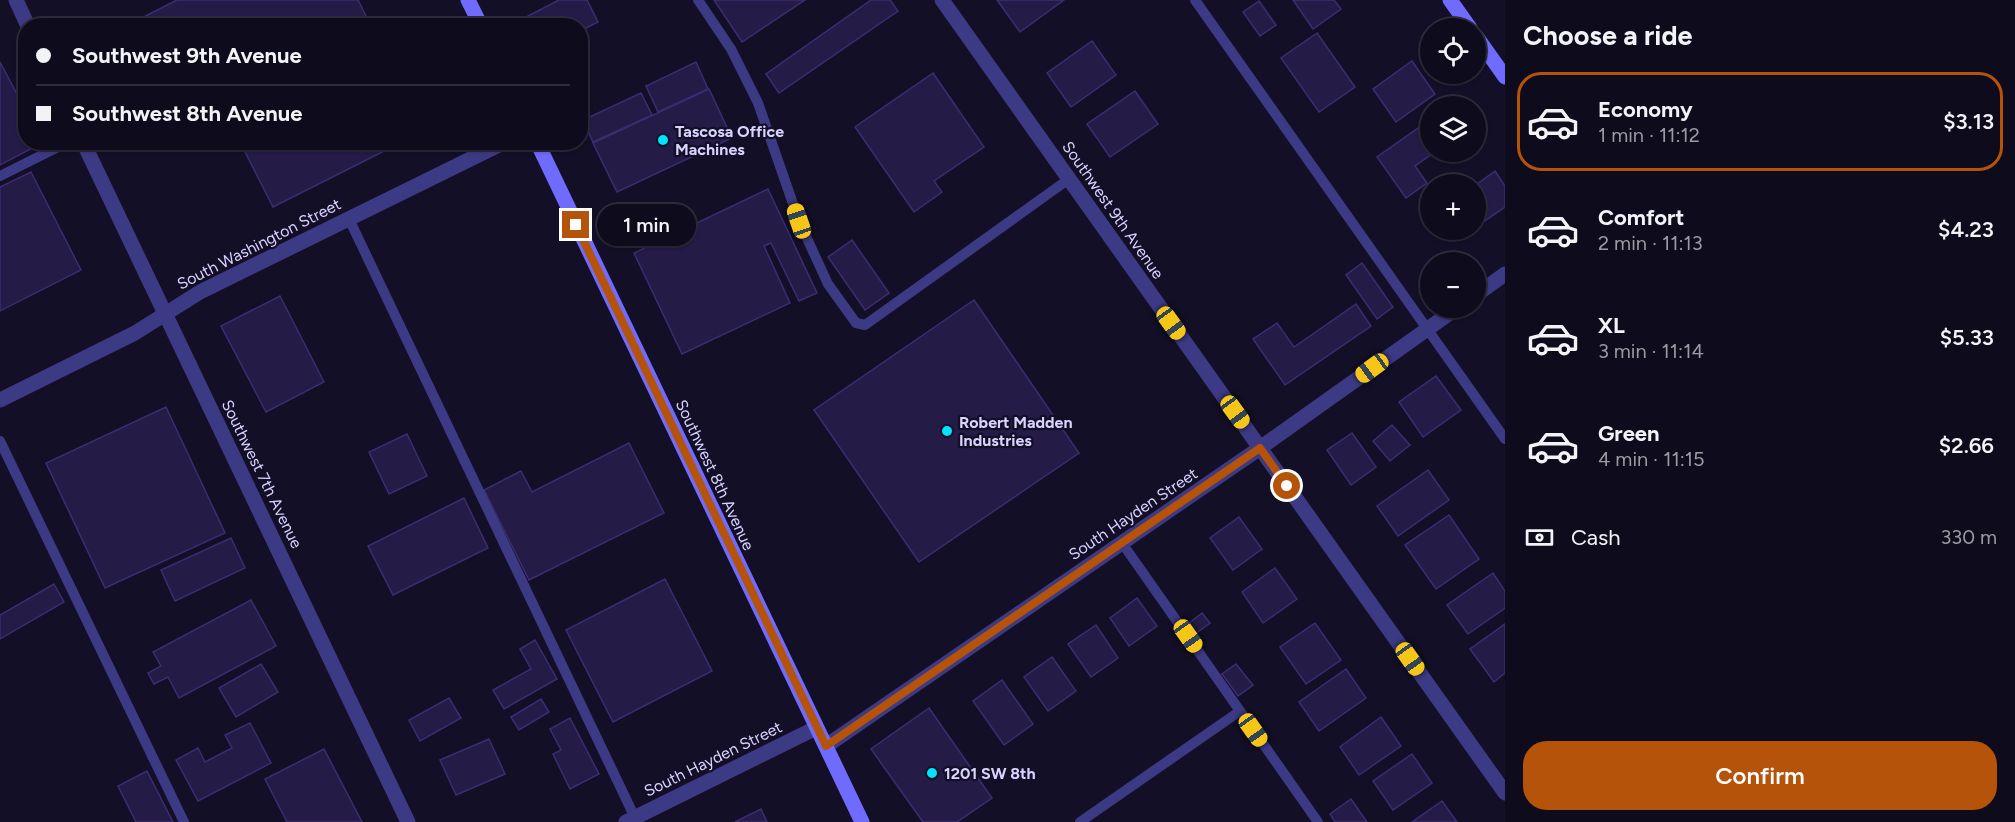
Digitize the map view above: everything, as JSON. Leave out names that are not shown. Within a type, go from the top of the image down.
[{"type":"main road","points":[[468,0],[477,18]]},
{"type":"main road","points":[[1450,0],[1463,18]]},
{"type":"main road","points":[[1486,50],[1505,77]]},
{"type":"main road","name":"Southwest 8th Avenue","points":[[541,150],[862,822]]},
{"type":"street","points":[[16,0],[24,18]]},
{"type":"street","name":"Southwest 9th Avenue","points":[[942,0],[1505,793]]},
{"type":"street","name":"Southwest 7th Avenue","points":[[87,150],[408,822]]},
{"type":"street","name":"South Washington Street","points":[[0,400],[135,333],[200,292],[489,150]]},
{"type":"street","points":[[1486,288],[1505,274]]},
{"type":"street","name":"South Hayden Street","points":[[826,746],[1260,448],[1442,318]]},
{"type":"street","name":"South Hayden Street","points":[[633,821],[816,729]]},
{"type":"lane","points":[[698,0],[732,49],[758,103],[799,221],[828,285],[856,323],[865,325],[1069,179]]},
{"type":"lane","points":[[1196,0],[1505,439]]},
{"type":"lane","points":[[0,176],[52,150]]},
{"type":"lane","points":[[349,219],[633,821]]},
{"type":"lane","points":[[0,441],[184,822]]},
{"type":"lane","points":[[1122,543],[1318,822]]},
{"type":"lane","points":[[1080,822],[1240,711]]},
{"type":"building","points":[[177,0],[358,0],[367,18],[142,18]]},
{"type":"building","points":[[559,0],[587,0],[598,22],[588,27],[588,18],[524,18]]},
{"type":"building","points":[[714,0],[805,0],[742,42]]},
{"type":"building","points":[[871,0],[890,0],[898,11],[779,93],[766,74]]},
{"type":"building","points":[[997,0],[1064,0],[1020,32]]},
{"type":"building","points":[[1293,0],[1334,0],[1341,9],[1313,29]]},
{"type":"building","points":[[1259,1],[1276,25],[1260,36],[1243,12]]},
{"type":"building","points":[[1317,33],[1355,87],[1319,112],[1281,58]]},
{"type":"building","points":[[1092,41],[1116,75],[1071,107],[1047,73]]},
{"type":"building","points":[[1412,61],[1420,72],[1420,84],[1428,84],[1435,94],[1420,96],[1420,105],[1396,122],[1373,89]]},
{"type":"building","points":[[0,62],[18,96],[18,150],[29,150],[0,165]]},
{"type":"building","points":[[696,62],[708,89],[658,112],[646,86]]},
{"type":"building","points":[[933,73],[984,147],[934,181],[942,192],[914,212],[855,127]]},
{"type":"building","name":"Tascosa Office Machines","points":[[709,89],[732,138],[617,192],[593,143]]},
{"type":"building","points":[[1135,91],[1158,124],[1110,157],[1087,124]]},
{"type":"building","points":[[641,93],[652,115],[593,142],[588,131],[588,118]]},
{"type":"building","points":[[1420,127],[1421,162],[1415,166],[1421,174],[1420,188],[1406,198],[1377,157]]},
{"type":"building","points":[[244,150],[386,150],[273,207]]},
{"type":"building","points":[[1495,171],[1505,186],[1505,207],[1486,220],[1486,178]]},
{"type":"building","points":[[31,172],[81,270],[0,311],[0,187]]},
{"type":"building","points":[[768,189],[817,293],[799,301],[771,243],[764,246],[790,303],[682,354],[634,253]]},
{"type":"building","points":[[852,240],[889,293],[865,310],[828,257]]},
{"type":"building","points":[[1362,263],[1393,307],[1377,319],[1346,275]]},
{"type":"building","points":[[280,296],[324,382],[266,412],[221,326]]},
{"type":"building","name":"Robert Madden Industries","points":[[974,300],[1079,453],[919,562],[814,410]]},
{"type":"building","points":[[1356,304],[1371,326],[1285,385],[1253,339],[1277,323],[1294,347]]},
{"type":"building","points":[[1436,376],[1461,410],[1423,437],[1399,402]]},
{"type":"building","points":[[166,407],[225,533],[105,588],[46,463]]},
{"type":"building","points":[[1392,425],[1410,445],[1390,461],[1373,441]]},
{"type":"building","points":[[1352,433],[1376,467],[1351,485],[1327,450]]},
{"type":"building","points":[[407,434],[427,476],[389,494],[369,452]]},
{"type":"building","points":[[629,443],[664,513],[529,580],[484,490],[521,471],[532,492]]},
{"type":"building","points":[[1428,470],[1449,500],[1398,536],[1377,506]]},
{"type":"building","points":[[464,498],[488,548],[393,595],[368,546]]},
{"type":"building","points":[[1449,515],[1479,559],[1436,589],[1405,545]]},
{"type":"building","points":[[1239,517],[1262,549],[1233,570],[1210,538]]},
{"type":"building","points":[[231,538],[245,568],[175,601],[161,570]]},
{"type":"building","points":[[1275,568],[1297,599],[1263,623],[1242,592]]},
{"type":"building","points":[[1493,573],[1505,591],[1505,608],[1468,634],[1447,605]]},
{"type":"building","points":[[665,579],[712,671],[613,722],[566,630]]},
{"type":"building","points":[[54,584],[64,602],[0,639],[0,615]]},
{"type":"building","points":[[1137,598],[1157,626],[1129,646],[1110,618]]},
{"type":"building","points":[[251,600],[276,646],[179,698],[168,677],[154,684],[148,673],[161,666],[153,652]]},
{"type":"building","points":[[1202,613],[1210,623],[1195,634],[1188,624]]},
{"type":"building","points":[[1315,623],[1341,660],[1306,684],[1280,647]]},
{"type":"building","points":[[1505,624],[1505,673],[1494,682],[1470,649]]},
{"type":"building","points":[[1096,625],[1118,658],[1091,677],[1068,644]]},
{"type":"building","points":[[535,640],[557,679],[504,709],[493,690],[531,669],[520,649]]},
{"type":"building","points":[[1052,657],[1076,691],[1048,711],[1024,677]]},
{"type":"building","points":[[261,664],[278,692],[236,717],[219,688]]},
{"type":"building","points":[[1236,664],[1253,685],[1238,696],[1222,674]]},
{"type":"building","points":[[1346,669],[1366,698],[1319,731],[1299,702]]},
{"type":"building","points":[[1002,680],[1033,724],[1004,745],[973,701]]},
{"type":"building","points":[[449,698],[461,718],[420,741],[409,720]]},
{"type":"building","points":[[541,699],[549,712],[519,730],[511,717]]},
{"type":"building","name":"1201 SW 8th","points":[[929,708],[992,798],[957,822],[923,822],[871,749]]},
{"type":"building","points":[[1381,717],[1401,746],[1359,775],[1340,747]]},
{"type":"building","points":[[570,718],[599,774],[570,789],[553,754],[561,750],[550,729]]},
{"type":"building","points":[[250,723],[271,763],[198,801],[176,760],[198,748],[205,762],[232,748],[225,735]]},
{"type":"building","points":[[489,739],[505,774],[456,795],[440,760]]},
{"type":"building","points":[[324,749],[362,822],[287,822],[265,779]]},
{"type":"building","points":[[1412,754],[1432,783],[1393,810],[1373,781]]},
{"type":"building","points":[[147,771],[173,822],[136,822],[118,786]]},
{"type":"building","points":[[1351,799],[1367,822],[1335,822],[1330,814]]},
{"type":"building","points":[[1442,801],[1457,822],[1412,822]]},
{"type":"building","points":[[761,809],[767,822],[735,822]]},
{"type":"place","name":"Tascosa Office Machines","points":[[663,140]]},
{"type":"place","name":"Robert Madden Industries","points":[[947,431]]},
{"type":"place","name":"1201 SW 8th","points":[[932,773]]},
{"type":"route","points":[[576,225],[826,746],[1260,448],[1287,486]]}]
